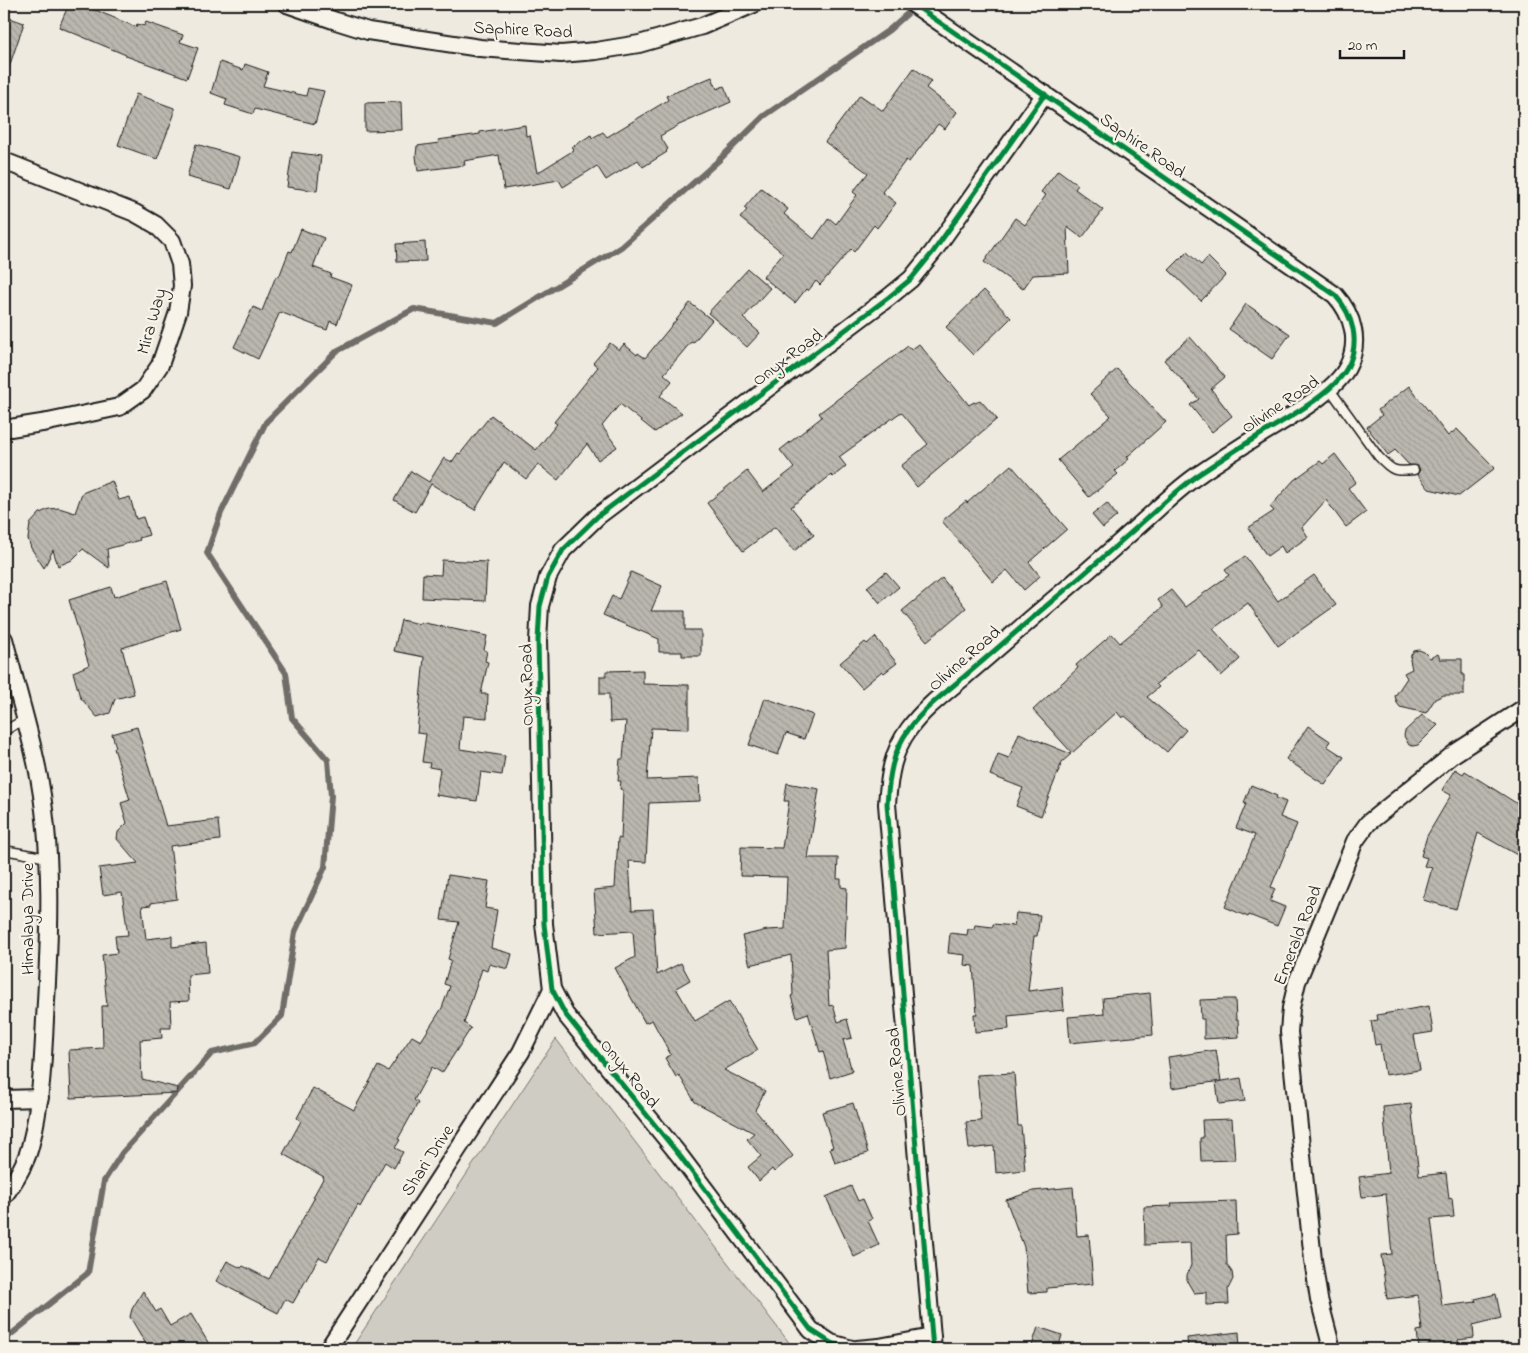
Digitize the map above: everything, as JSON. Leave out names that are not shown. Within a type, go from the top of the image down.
[{"type":"street","name":"Saphire Road","points":[[287,4],[336,22],[368,31],[480,48],[561,54],[639,44],[702,26],[754,4]]},
{"type":"street","name":"Saphire Road","points":[[913,4],[1335,295],[1344,305],[1350,317]]},
{"type":"street","name":"Onyx Road","points":[[852,1349],[831,1343],[811,1330],[680,1156],[565,1014],[552,989],[544,924],[538,640],[540,606],[548,577],[563,550],[598,516],[889,297],[910,279],[933,252],[1045,94]]},
{"type":"street","name":"Mira Way","points":[[4,162],[135,213],[156,225],[172,241],[180,264],[182,286],[178,312],[160,365],[143,390],[119,407],[4,429]]},
{"type":"street","name":"Olivine Road","points":[[932,1343],[887,804],[889,778],[895,753],[909,729],[931,705],[1164,502],[1195,477],[1308,405],[1339,379],[1347,368],[1355,343],[1350,317]]},
{"type":"street","name":"Himalaya Drive","points":[[4,639],[37,767],[47,832],[49,885],[47,989],[40,1098],[30,1148],[16,1181],[4,1196]]},
{"type":"street","name":"Emerald Road","points":[[1332,1349],[1319,1299],[1313,1260],[1289,1032],[1291,1008],[1297,982],[1356,841],[1368,823],[1455,753],[1524,708]]},
{"type":"street","name":"Shari Drive","points":[[328,1349],[521,1052],[552,989]]},
{"type":"street","points":[[4,1099],[40,1098]]},
{"type":"street","points":[[857,1349],[932,1343]]},
{"type":"lane","points":[[1329,388],[1378,456],[1388,466],[1396,472],[1414,470]]},
{"type":"lane","points":[[4,731],[25,720]]},
{"type":"lane","points":[[4,850],[48,858]]},
{"type":"shaded area","points":[[556,1039],[794,1349],[351,1349]]},
{"type":"building","points":[[69,4],[81,4],[136,27],[137,24],[144,26],[146,22],[183,35],[180,42],[198,48],[187,78],[126,56],[59,27]]},
{"type":"building","points":[[4,16],[24,23],[7,73],[4,73]]},
{"type":"building","points":[[220,62],[243,70],[245,64],[268,72],[263,86],[306,96],[308,88],[324,91],[315,124],[255,109],[253,114],[225,105],[227,99],[211,93]]},
{"type":"building","points":[[914,68],[931,81],[926,88],[957,112],[945,129],[938,124],[909,162],[906,160],[882,192],[896,203],[877,228],[874,225],[854,252],[851,249],[820,285],[816,281],[808,291],[806,289],[795,303],[763,277],[783,253],[740,218],[747,210],[744,208],[761,188],[788,209],[784,214],[814,239],[829,218],[836,224],[857,195],[853,192],[868,173],[825,142],[860,95],[883,111]]},
{"type":"building","points":[[712,77],[717,89],[724,86],[731,102],[679,125],[660,136],[668,149],[667,152],[643,167],[638,160],[606,180],[597,166],[563,187],[559,180],[504,189],[499,155],[464,161],[465,165],[418,171],[417,146],[439,143],[438,140],[525,125],[526,136],[530,135],[537,173],[574,150],[572,147],[591,135],[592,138],[603,132],[607,137],[668,100],[666,96]]},
{"type":"building","points":[[136,94],[174,108],[174,115],[157,159],[118,145]]},
{"type":"building","points":[[401,102],[402,130],[365,131],[365,103]]},
{"type":"building","points":[[196,144],[240,157],[231,189],[187,177]]},
{"type":"building","points":[[292,152],[321,156],[317,191],[287,187]]},
{"type":"building","points":[[1058,170],[1078,185],[1075,189],[1103,210],[1082,238],[1067,227],[1069,273],[1033,275],[1023,289],[984,262],[1015,218],[1025,225],[1046,195],[1041,192]]},
{"type":"building","points":[[301,229],[324,238],[313,267],[331,274],[330,277],[352,285],[337,324],[330,321],[327,330],[280,312],[258,359],[234,347],[253,307],[262,311],[276,276],[279,277],[289,251],[292,252]]},
{"type":"building","points":[[425,242],[426,261],[397,262],[396,244]]},
{"type":"building","points":[[1187,252],[1201,265],[1208,257],[1226,275],[1201,301],[1169,270]]},
{"type":"building","points":[[748,269],[770,288],[743,318],[760,333],[747,347],[708,313]]},
{"type":"building","points":[[984,290],[1011,318],[973,355],[946,327]]},
{"type":"building","points":[[690,303],[712,320],[664,374],[672,381],[660,396],[682,413],[655,432],[620,404],[602,426],[617,447],[598,460],[587,444],[558,480],[538,464],[526,479],[504,462],[475,510],[431,484],[415,512],[394,500],[411,471],[429,482],[444,458],[452,462],[491,415],[536,450],[557,424],[554,422],[598,367],[593,363],[610,343],[619,350],[624,344],[637,355],[638,353],[645,358]]},
{"type":"building","points":[[1246,304],[1290,334],[1272,359],[1229,329]]},
{"type":"building","points":[[1190,337],[1225,377],[1211,389],[1232,416],[1212,432],[1190,405],[1199,399],[1164,360]]},
{"type":"building","points":[[919,344],[969,405],[980,400],[997,419],[917,487],[901,466],[928,444],[901,412],[839,457],[846,466],[833,477],[831,475],[791,507],[814,535],[794,551],[775,527],[743,551],[707,503],[747,471],[763,492],[794,468],[780,450],[822,417],[819,413],[908,346],[911,350]]},
{"type":"building","points":[[1117,369],[1166,422],[1127,457],[1129,459],[1115,471],[1118,474],[1089,497],[1058,460],[1111,416],[1090,394]]},
{"type":"building","points":[[1409,386],[1448,436],[1457,429],[1495,468],[1459,496],[1429,489],[1417,474],[1420,470],[1418,466],[1409,465],[1395,450],[1388,455],[1367,427],[1382,415],[1378,410]]},
{"type":"building","points":[[1335,454],[1356,482],[1348,488],[1366,512],[1346,527],[1326,500],[1302,527],[1308,537],[1285,553],[1281,546],[1267,556],[1248,528],[1274,511],[1270,507],[1294,480],[1320,461],[1323,464]]},
{"type":"building","points":[[1011,465],[1067,529],[1029,562],[1040,576],[1024,590],[1007,570],[993,582],[942,521],[966,501],[967,503]]},
{"type":"building","points":[[112,481],[119,500],[130,497],[136,519],[143,517],[149,535],[139,538],[140,540],[107,549],[109,568],[83,549],[72,560],[58,566],[53,550],[44,568],[31,548],[28,539],[30,524],[40,513],[49,509],[59,508],[75,513],[82,493]]},
{"type":"building","points":[[1107,503],[1117,516],[1103,528],[1092,515]]},
{"type":"building","points":[[1245,556],[1278,601],[1314,575],[1336,605],[1278,646],[1248,603],[1213,629],[1240,659],[1221,676],[1199,650],[1156,684],[1159,687],[1147,697],[1186,730],[1167,752],[1125,716],[1122,718],[1117,712],[1072,753],[1033,710],[1078,668],[1076,665],[1112,634],[1120,643],[1163,607],[1158,600],[1171,590],[1185,607],[1229,575],[1225,570]]},
{"type":"building","points":[[442,560],[487,562],[485,601],[422,598],[423,574],[441,575]]},
{"type":"building","points":[[631,572],[662,586],[651,611],[685,611],[685,630],[701,630],[701,656],[682,656],[682,652],[659,652],[659,639],[603,615],[612,596],[619,599]]},
{"type":"building","points":[[886,572],[899,587],[880,603],[867,587]]},
{"type":"building","points":[[942,578],[966,608],[927,641],[902,611]]},
{"type":"building","points":[[167,581],[181,629],[122,648],[134,694],[115,699],[110,713],[97,717],[80,697],[73,672],[89,665],[69,600],[111,587],[114,597]]},
{"type":"building","points":[[401,620],[420,624],[420,622],[487,636],[484,650],[487,651],[485,661],[488,662],[481,694],[488,694],[487,718],[463,716],[460,749],[505,756],[502,775],[481,772],[477,801],[436,795],[440,769],[429,767],[430,763],[422,762],[426,734],[417,733],[424,657],[394,651]]},
{"type":"building","points":[[875,637],[897,663],[884,673],[882,671],[862,688],[840,663],[865,642],[867,644]]},
{"type":"building","points":[[1419,650],[1430,658],[1438,654],[1440,659],[1462,659],[1464,695],[1444,695],[1435,699],[1426,713],[1400,707],[1395,696],[1407,678],[1404,673],[1412,669],[1411,655],[1414,651]]},
{"type":"building","points":[[643,670],[643,684],[689,685],[689,729],[651,728],[647,780],[699,778],[700,801],[649,803],[646,862],[629,861],[632,910],[653,909],[657,975],[681,963],[690,980],[676,988],[695,1021],[729,1001],[758,1050],[724,1070],[765,1091],[755,1110],[793,1156],[774,1172],[772,1169],[759,1181],[748,1167],[761,1156],[747,1139],[754,1133],[695,1102],[679,1075],[676,1077],[665,1058],[671,1055],[652,1020],[645,1023],[615,968],[635,957],[633,931],[597,933],[594,890],[615,888],[618,838],[621,839],[623,790],[620,789],[621,781],[618,781],[620,759],[623,759],[626,721],[610,722],[609,694],[600,694],[600,676],[606,676],[606,671]]},
{"type":"building","points":[[765,698],[813,715],[804,739],[786,733],[778,755],[749,745]]},
{"type":"building","points":[[1422,715],[1438,725],[1418,745],[1409,745],[1404,736],[1405,731]]},
{"type":"building","points":[[1308,726],[1330,741],[1327,746],[1344,757],[1325,785],[1286,759]]},
{"type":"building","points":[[137,727],[166,826],[218,820],[220,840],[170,846],[177,899],[142,906],[146,939],[172,936],[172,947],[206,943],[208,973],[188,975],[189,1001],[170,1002],[171,1028],[161,1028],[162,1038],[140,1040],[142,1079],[178,1088],[177,1093],[71,1098],[69,1050],[103,1048],[102,1006],[107,1006],[102,955],[117,953],[115,936],[128,935],[122,892],[103,895],[99,868],[138,863],[117,839],[118,832],[127,823],[121,803],[130,800],[114,748],[116,747],[112,734]]},
{"type":"building","points":[[1019,733],[1071,754],[1062,762],[1041,816],[1016,806],[1023,788],[990,775],[998,754],[1009,758]]},
{"type":"building","points":[[1455,769],[1463,774],[1465,771],[1524,808],[1524,847],[1519,856],[1478,833],[1456,909],[1423,900],[1432,868],[1424,866],[1427,858],[1421,856],[1427,836],[1451,795],[1442,790]]},
{"type":"building","points":[[787,783],[819,789],[808,858],[838,858],[837,879],[841,879],[841,887],[847,888],[845,948],[826,950],[829,1006],[833,1005],[838,1022],[847,1019],[852,1038],[843,1040],[852,1071],[830,1078],[823,1051],[820,1052],[808,1013],[797,1017],[791,996],[793,995],[791,955],[750,965],[742,936],[767,930],[785,929],[787,877],[740,876],[741,847],[782,848],[789,801],[784,801]]},
{"type":"building","points":[[1251,785],[1286,802],[1280,817],[1297,824],[1271,887],[1275,889],[1270,901],[1285,907],[1277,926],[1225,907],[1255,835],[1236,828],[1246,804],[1244,803]]},
{"type":"building","points":[[448,875],[489,881],[485,908],[497,910],[491,948],[512,954],[508,969],[489,964],[487,971],[482,969],[464,1023],[471,1028],[442,1073],[432,1067],[414,1100],[418,1103],[398,1139],[400,1140],[395,1148],[403,1152],[394,1168],[385,1162],[360,1207],[358,1205],[327,1261],[319,1257],[293,1303],[285,1299],[278,1313],[216,1281],[227,1261],[241,1268],[243,1266],[269,1279],[315,1197],[313,1197],[324,1177],[283,1154],[301,1121],[297,1118],[313,1088],[354,1110],[378,1066],[388,1071],[412,1036],[421,1041],[442,1008],[450,986],[444,984],[451,960],[448,959],[459,922],[441,920]]},
{"type":"building","points":[[1016,913],[1040,915],[1037,936],[1034,936],[1028,991],[1062,987],[1064,1010],[1008,1016],[1009,1029],[975,1032],[974,1014],[977,1014],[973,966],[964,965],[965,955],[948,953],[950,933],[967,935],[968,929],[974,929],[975,925],[993,927],[993,924],[1014,926]]},
{"type":"building","points":[[1150,993],[1153,1035],[1070,1043],[1068,1017],[1104,1014],[1103,998]]},
{"type":"building","points":[[1235,999],[1239,1037],[1204,1039],[1204,1019],[1201,1019],[1200,1000]]},
{"type":"building","points":[[1429,1006],[1433,1032],[1414,1035],[1420,1070],[1385,1075],[1380,1044],[1375,1045],[1371,1021],[1378,1020],[1377,1015]]},
{"type":"building","points":[[1216,1050],[1221,1081],[1172,1088],[1168,1057]]},
{"type":"building","points":[[1014,1073],[1018,1126],[1021,1126],[1025,1170],[996,1173],[994,1146],[969,1149],[966,1122],[981,1121],[977,1075]]},
{"type":"building","points":[[1241,1078],[1245,1101],[1219,1104],[1216,1082]]},
{"type":"building","points":[[853,1103],[868,1153],[835,1163],[830,1148],[833,1147],[822,1112]]},
{"type":"building","points":[[1411,1104],[1419,1176],[1446,1173],[1449,1199],[1452,1198],[1454,1217],[1431,1219],[1442,1306],[1476,1302],[1475,1299],[1496,1294],[1501,1318],[1473,1325],[1474,1338],[1458,1340],[1459,1349],[1419,1349],[1417,1331],[1422,1330],[1418,1295],[1387,1299],[1381,1255],[1392,1254],[1386,1194],[1362,1197],[1359,1177],[1389,1173],[1383,1107]]},
{"type":"building","points":[[1232,1119],[1235,1160],[1201,1161],[1200,1138],[1203,1138],[1202,1120]]},
{"type":"building","points":[[851,1186],[858,1201],[863,1199],[872,1219],[868,1221],[879,1245],[854,1257],[826,1197]]},
{"type":"building","points":[[1073,1187],[1077,1236],[1089,1235],[1093,1284],[1047,1288],[1047,1292],[1028,1293],[1024,1247],[1006,1200],[1033,1191]]},
{"type":"building","points":[[1236,1201],[1237,1234],[1226,1235],[1227,1265],[1232,1272],[1233,1279],[1228,1289],[1229,1304],[1206,1305],[1206,1292],[1194,1293],[1187,1281],[1191,1265],[1190,1243],[1145,1245],[1144,1207],[1172,1206],[1171,1203]]},
{"type":"building","points":[[143,1291],[156,1312],[160,1309],[170,1326],[191,1314],[212,1349],[149,1349],[130,1317],[132,1309]]},
{"type":"building","points":[[1038,1327],[1062,1335],[1058,1349],[1031,1349]]},
{"type":"building","points":[[1239,1332],[1240,1349],[1188,1349],[1187,1338]]},
{"type":"waterway","points":[[4,1340],[88,1273],[104,1181],[122,1153],[212,1053],[255,1043],[282,1016],[295,932],[325,867],[331,796],[328,760],[292,718],[286,673],[207,553],[221,513],[266,422],[337,351],[414,309],[497,323],[621,247],[718,161],[764,116],[889,30],[916,6]]},
{"type":"cycle path","points":[[913,4],[1335,295],[1350,320],[1354,339],[1354,348],[1347,368],[1340,378],[1320,397],[1222,459],[1180,489],[1091,568],[928,707],[909,729],[895,756],[890,774],[887,804],[933,1349]]},
{"type":"cycle path","points":[[852,1349],[831,1343],[811,1330],[680,1156],[565,1014],[552,989],[544,924],[538,640],[540,606],[548,577],[563,550],[598,516],[911,279],[933,252],[1045,94]]}]
